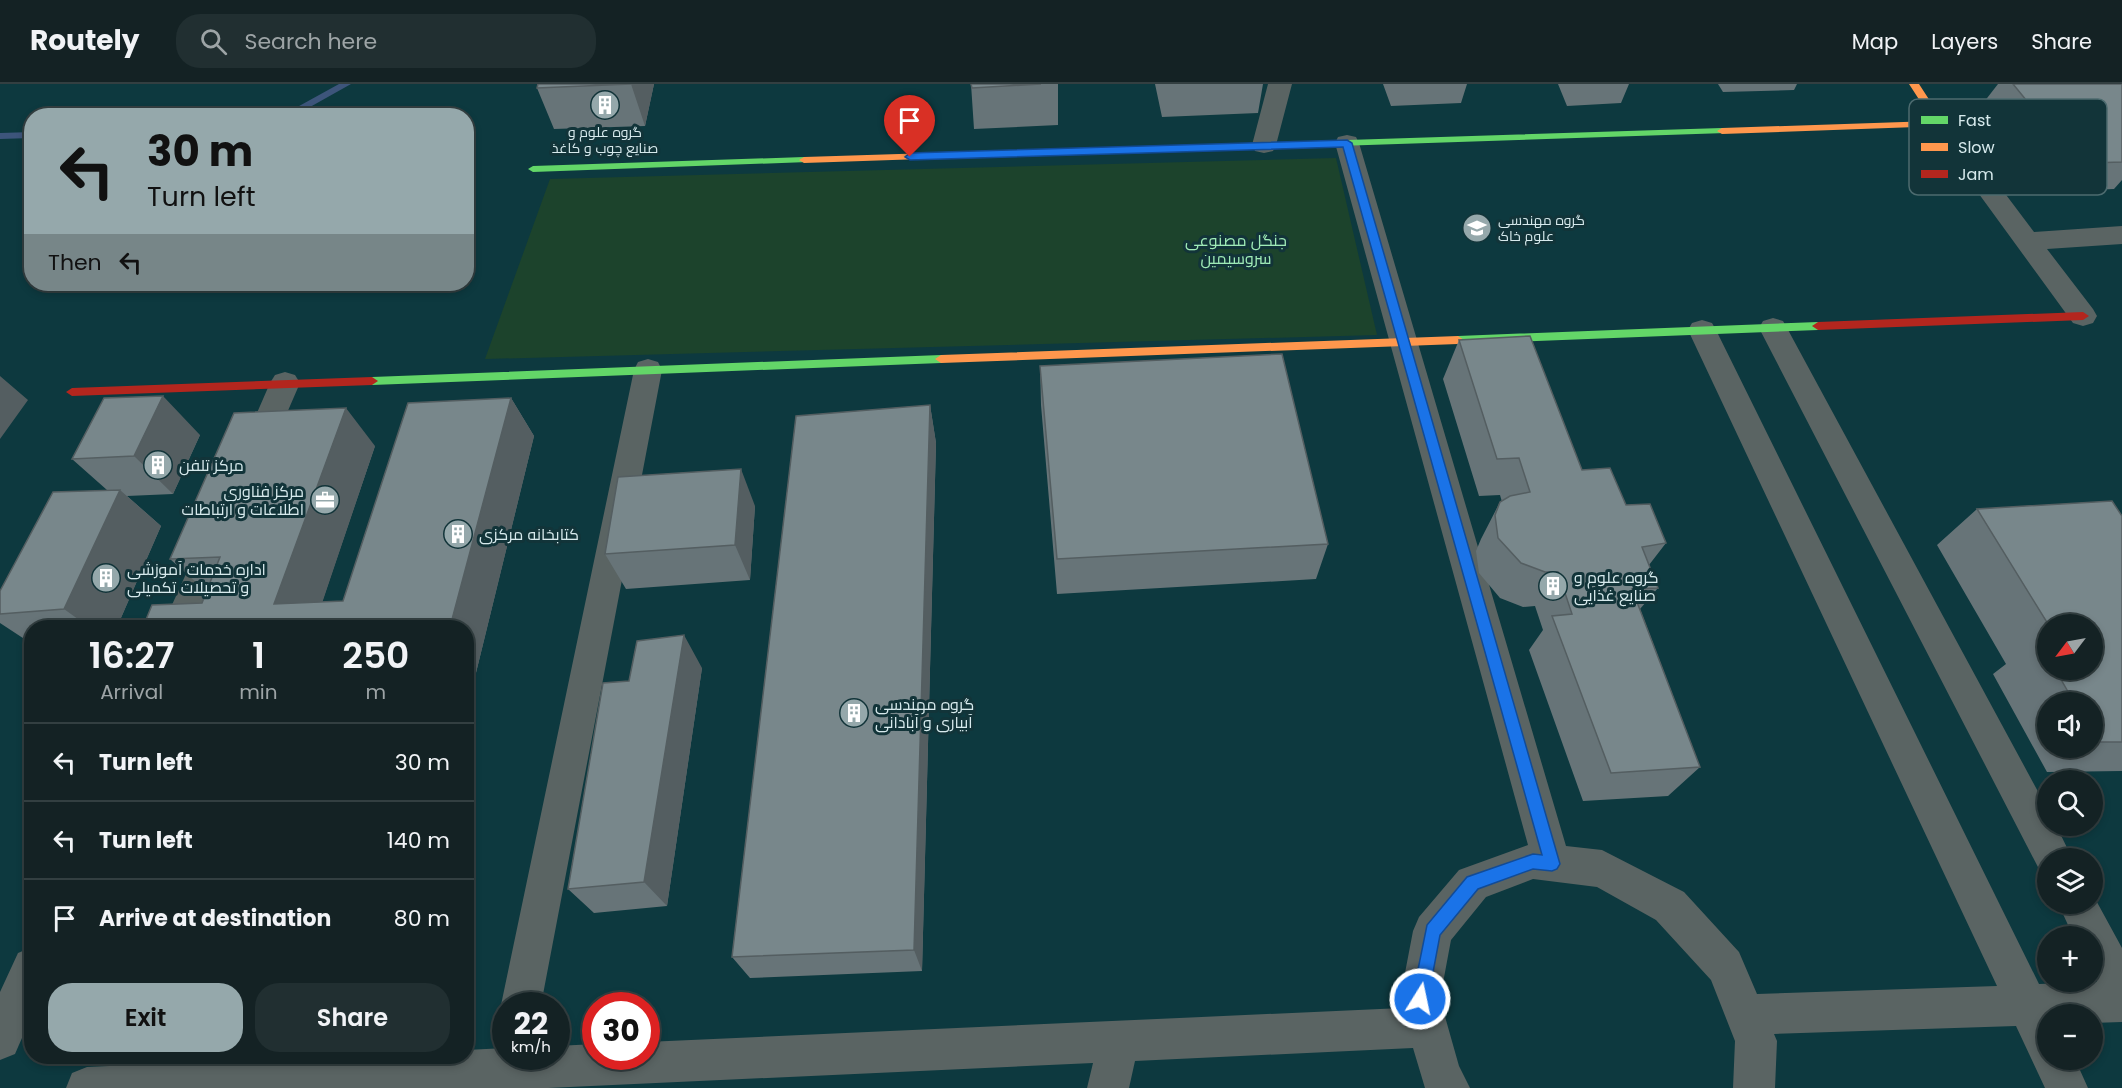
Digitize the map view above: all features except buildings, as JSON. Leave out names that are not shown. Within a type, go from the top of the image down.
[{"type":"street","points":[[1264,145],[1280,84]]},
{"type":"street","points":[[1914,84],[1924,99]]},
{"type":"street","points":[[533,169],[1909,125]]},
{"type":"street","points":[[1347,143],[1552,864]]},
{"type":"street","points":[[1992,195],[2083,316]]},
{"type":"street","points":[[2027,242],[2122,235]]},
{"type":"street","points":[[72,392],[2083,316]]},
{"type":"street","points":[[1773,328],[2048,848]]},
{"type":"street","points":[[1702,330],[2037,1025]]},
{"type":"street","points":[[524,992],[648,370]]},
{"type":"street","points":[[244,478],[285,383]]},
{"type":"street","points":[[182,620],[225,521]]},
{"type":"street","points":[[1449,1088],[1441,1076],[1420,999],[1433,931],[1473,883],[1533,861],[1602,869],[1670,906],[1725,966],[1756,1041],[1754,1088]]},
{"type":"street","points":[[2083,914],[2122,989]]},
{"type":"street","points":[[0,1039],[24,985]]},
{"type":"street","points":[[1745,1015],[2122,1002]]},
{"type":"street","points":[[532,1070],[555,1077],[1118,1042],[1428,1027]]},
{"type":"street","points":[[1108,1088],[1118,1042]]},
{"type":"street","points":[[87,1088],[492,1064]]},
{"type":"street","points":[[2058,1070],[2067,1088]]},
{"type":"shaded area","points":[[0,84],[2122,84],[2122,1088],[0,1088]]},
{"type":"green space","name":"جنگل مصنوعی سروسیمین","points":[[1336,158],[1377,335],[485,359],[550,179]]},
{"type":"waterway","points":[[301,108],[346,84]]},
{"type":"waterway","points":[[0,136],[24,135]]},
{"type":"traffic: fast","points":[[1157,149],[1722,131]]},
{"type":"traffic: fast","points":[[533,169],[804,160]]},
{"type":"traffic: fast","points":[[1458,340],[1818,326]]},
{"type":"traffic: fast","points":[[372,381],[941,359]]},
{"type":"traffic: slow","points":[[1914,84],[1924,99]]},
{"type":"traffic: slow","points":[[1722,131],[1909,125]]},
{"type":"traffic: slow","points":[[804,160],[1157,149]]},
{"type":"traffic: slow","points":[[941,359],[1458,340]]},
{"type":"traffic: jam","points":[[1818,326],[2083,316]]},
{"type":"traffic: jam","points":[[72,392],[372,381]]},
{"type":"place","name":"گروه علوم و صنایع چوب و کاغذ","points":[[605,105]]},
{"type":"place","name":"گروه مهندسی علوم خاک","points":[[1477,228]]},
{"type":"place","name":"مرکز تلفن","points":[[158,465]]},
{"type":"place","name":"مرکز فناوری اطلاعات و ارتباطات","points":[[325,500]]},
{"type":"place","name":"کتابخانه مرکزی","points":[[458,534]]},
{"type":"place","name":"اداره خدمات آموزشی و تحصیلات تکمیلی","points":[[106,578]]},
{"type":"place","name":"گروه علوم و صنایع غذایی","points":[[1553,586]]},
{"type":"place","name":"گروه مهندسی آبیاری و آبادانی","points":[[854,713]]},
{"type":"route","points":[[910,157],[1347,143],[1552,864],[1533,861],[1473,883],[1433,931],[1420,999]]}]
